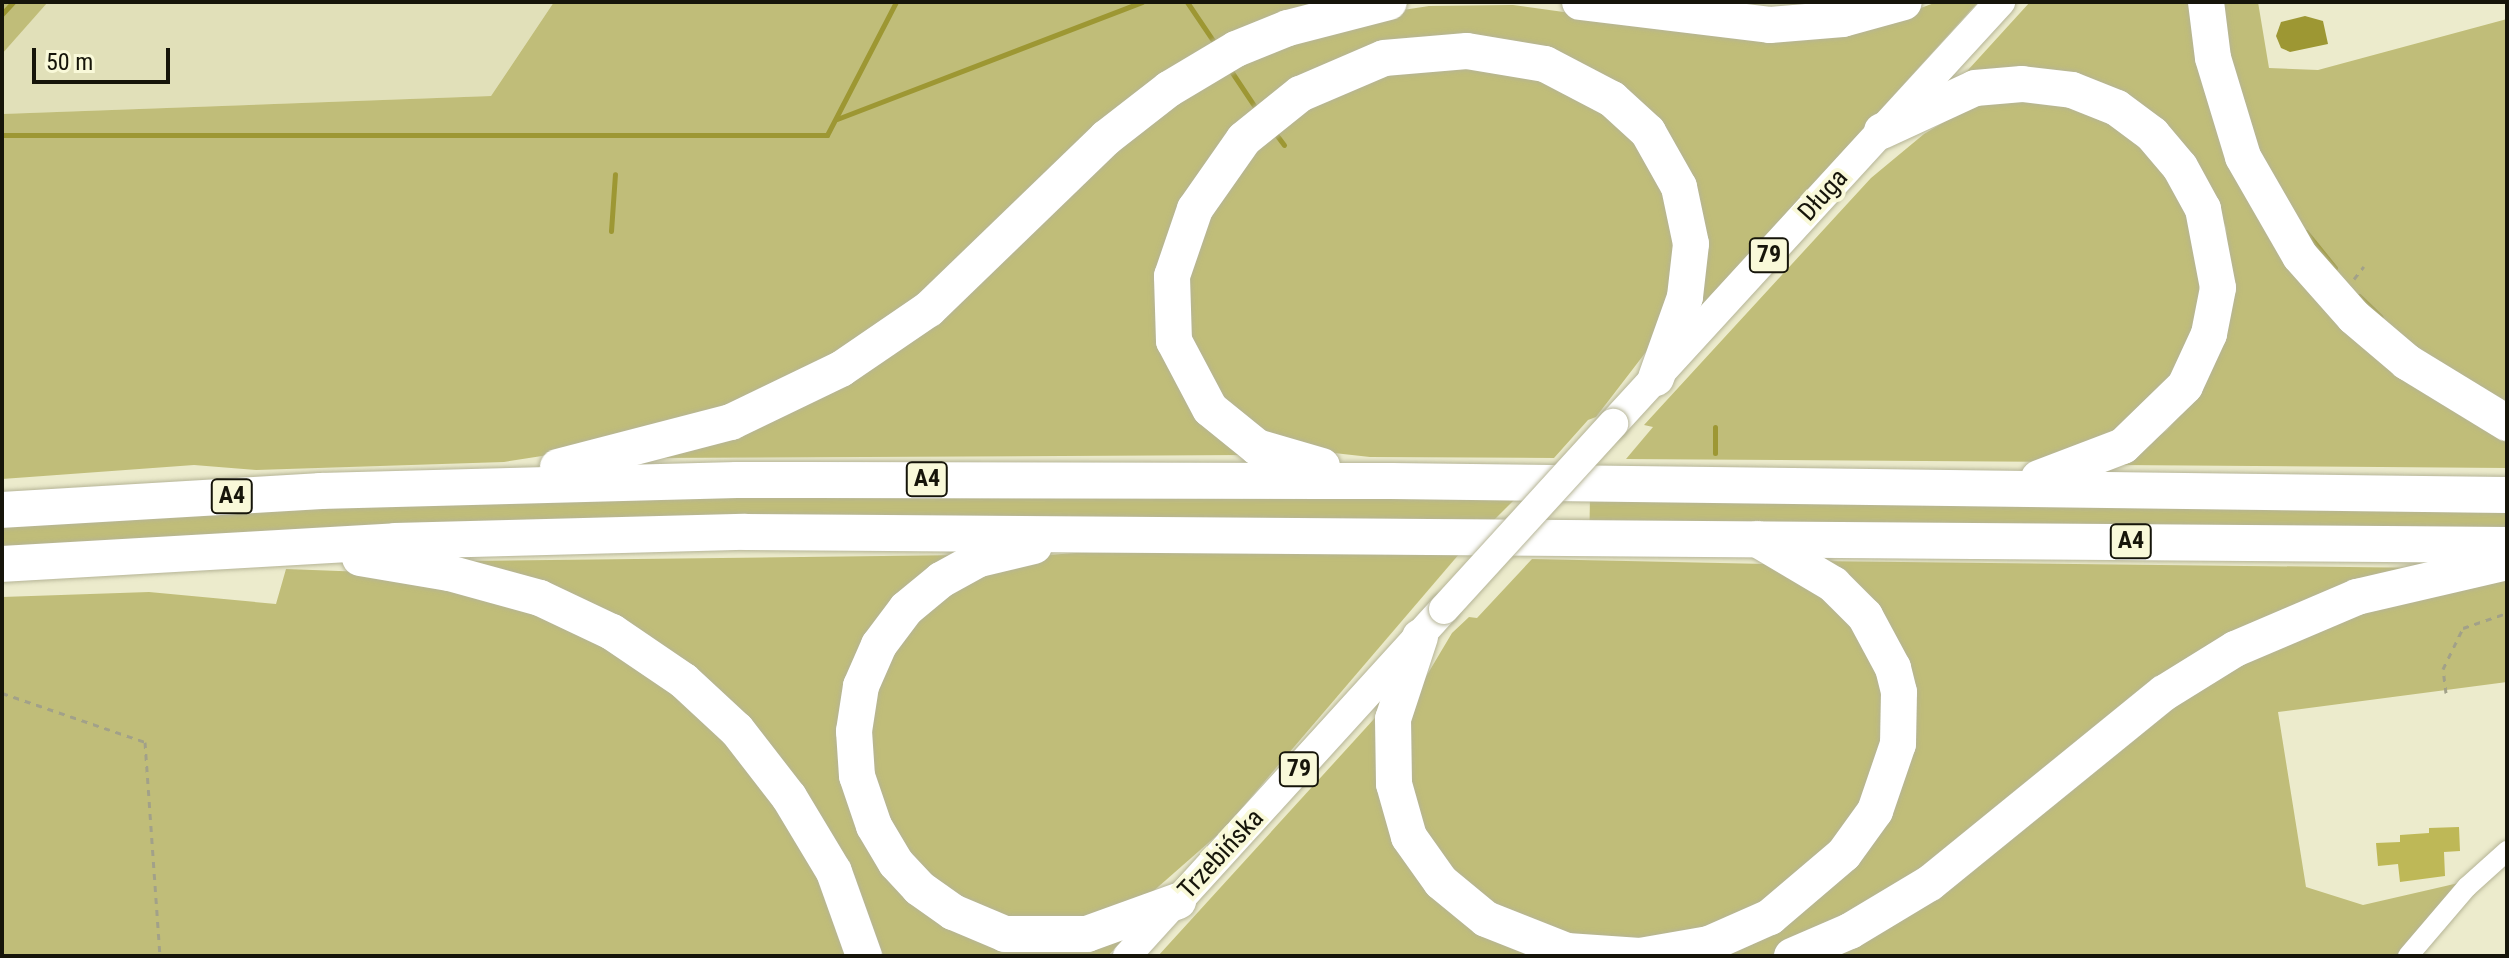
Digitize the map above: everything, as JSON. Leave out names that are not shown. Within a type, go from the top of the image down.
[{"type":"highway","points":[[463,486],[659,444],[794,395],[883,344],[929,309],[1106,138],[1191,74],[1288,28],[1389,2]]},
{"type":"highway","points":[[1580,2],[1770,25],[1843,19],[1904,2]]},
{"type":"highway","points":[[2206,2],[2213,58],[2243,157],[2300,256],[2354,317],[2407,362],[2507,423]]},
{"type":"highway","points":[[1391,481],[1277,455],[1238,435],[1210,409],[1191,380],[1174,341],[1169,307],[1172,276],[1186,231],[1230,155],[1300,94],[1361,65],[1438,52],[1520,58],[1592,86],[1648,132],[1679,187],[1691,244],[1685,297],[1656,378]]},
{"type":"highway","points":[[1882,131],[1975,88],[2022,84],[2072,90],[2117,108],[2152,134],[2180,167],[2211,232],[2218,288],[2215,313],[2199,361],[2168,408],[2123,446],[2082,465],[2048,476],[1971,487]]},
{"type":"highway","name":"A4","points":[[2,510],[463,486],[737,480],[1391,481],[2507,495]]},
{"type":"highway","points":[[1095,532],[979,559],[941,580],[906,609],[879,645],[861,686],[854,731],[857,776],[874,826],[896,863],[928,895],[972,922],[1023,937],[1077,936],[1106,930],[1178,901]]},
{"type":"highway","name":"A4","points":[[2,564],[287,546],[602,534],[1095,532],[2507,545]]},
{"type":"highway","points":[[1420,637],[1393,719],[1394,784],[1409,837],[1441,882],[1486,919],[1567,951],[1640,956],[1709,944],[1770,917],[1844,854],[1875,811],[1898,744],[1899,692],[1893,668],[1865,616],[1833,584],[1755,538]]},
{"type":"highway","points":[[287,546],[449,573],[514,589],[591,621],[667,668],[737,730],[789,797],[834,872],[864,956]]},
{"type":"highway","points":[[1792,956],[1850,931],[1930,883],[2152,702],[2235,649],[2357,597],[2507,562]]},
{"type":"main road","name":"Długa","points":[[1444,609],[2000,2]]},
{"type":"main road","name":"Trzebińska","points":[[1127,956],[1444,609]]},
{"type":"street","points":[[2408,956],[2467,887],[2507,851]]},
{"type":"path","points":[[2446,693],[2443,669],[2463,628],[2507,613]]},
{"type":"path","points":[[2,693],[145,742],[160,956]]},
{"type":"shaded area","points":[[2,2],[48,2],[2,54]]},
{"type":"shaded area","points":[[48,2],[554,2],[491,96],[2,114],[2,54]]},
{"type":"shaded area","points":[[554,2],[1332,2],[1273,21],[957,269],[789,385],[587,449],[504,462],[256,470],[194,465],[2,479],[2,114],[491,96]]},
{"type":"shaded area","points":[[1937,2],[1978,2],[1694,316],[1693,182],[1552,53],[1288,87],[1161,272],[1244,455],[646,458],[792,408],[1095,161],[1238,59],[1390,12],[1429,6],[1513,5],[1722,34],[1880,23]]},
{"type":"shaded area","points":[[2030,2],[2197,2],[2296,263],[2507,433],[2507,468],[2121,465],[2167,430],[2197,396],[2231,296],[2226,228],[2217,204],[2166,130],[1958,81]]},
{"type":"shaded area","points":[[2217,2],[2258,2],[2269,68],[2318,70],[2507,19],[2507,412],[2461,387],[2334,279],[2253,153]]},
{"type":"shaded area","points":[[2305,16],[2323,21],[2328,44],[2290,52],[2281,48],[2276,36],[2281,22]]},
{"type":"shaded area","points":[[1452,61],[1538,75],[1627,127],[1668,189],[1680,257],[1649,348],[1596,417],[1588,420],[1554,458],[1370,457],[1307,450],[1249,427],[1212,392],[1188,339],[1185,282],[1205,221],[1245,157],[1300,108],[1365,77]]},
{"type":"shaded area","points":[[1981,100],[2068,101],[2131,134],[2178,190],[2202,263],[2196,326],[2174,378],[2114,437],[2059,462],[1626,459],[1653,427],[1644,425],[1871,178],[1924,134]]},
{"type":"shaded area","points":[[594,494],[1518,496],[1490,524],[2,554],[2,523]]},
{"type":"shaded area","points":[[1590,497],[2507,513],[2506,545],[1589,529]]},
{"type":"shaded area","points":[[1076,553],[1460,553],[1223,830],[1150,894],[1083,923],[977,914],[902,856],[866,765],[877,672],[937,594],[1019,557]]},
{"type":"shaded area","points":[[963,555],[926,576],[842,736],[939,916],[1127,935],[1108,956],[875,956],[758,741],[468,561]]},
{"type":"shaded area","points":[[1532,559],[1767,564],[1846,608],[1890,706],[1863,812],[1753,914],[1629,946],[1506,920],[1432,856],[1402,750],[1421,685],[1452,633],[1469,617],[1477,618]]},
{"type":"shaded area","points":[[1815,561],[2431,568],[2351,589],[1929,872],[1786,949],[1767,956],[1695,956],[1793,912],[1909,725]]},
{"type":"shaded area","points":[[286,569],[392,573],[565,620],[715,722],[794,825],[853,956],[2,956],[2,597],[149,592],[276,604]]},
{"type":"shaded area","points":[[2507,577],[2507,682],[2278,712],[2306,887],[2363,905],[2463,882],[2400,956],[1818,956],[2180,695],[2330,619]]},
{"type":"shaded area","points":[[1384,708],[1388,817],[1552,956],[1158,956]]},
{"type":"building","points":[[2459,827],[2460,851],[2444,852],[2445,876],[2400,882],[2398,864],[2378,866],[2376,843],[2400,842],[2400,835],[2429,833],[2429,828]]},
{"type":"waterway","points":[[2,14],[13,2]]},
{"type":"waterway","points":[[2,135],[827,135],[896,2]]},
{"type":"waterway","points":[[837,119],[1142,2]]},
{"type":"waterway","points":[[1187,2],[1216,45]]},
{"type":"waterway","points":[[1229,68],[1257,110]]},
{"type":"waterway","points":[[1275,133],[1284,145]]},
{"type":"waterway","points":[[611,231],[615,174]]},
{"type":"waterway","points":[[2306,232],[2335,268]]},
{"type":"waterway","points":[[2359,296],[2381,317]]},
{"type":"waterway","points":[[1715,427],[1715,453]]}]
